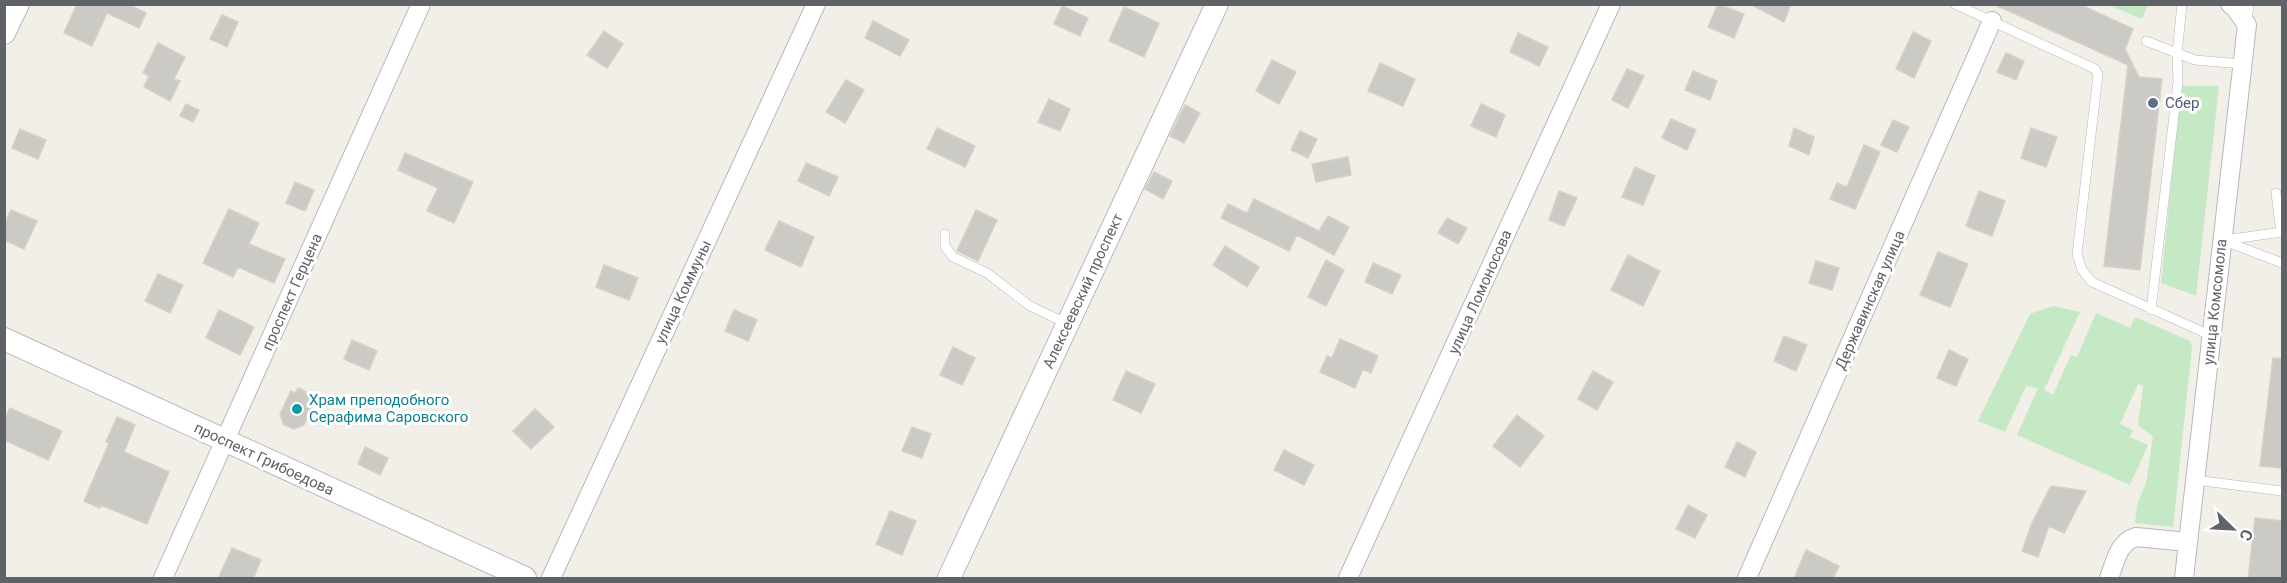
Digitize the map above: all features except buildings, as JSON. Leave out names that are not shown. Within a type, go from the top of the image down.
[{"type":"street","points":[[4,33],[18,4]]},
{"type":"street","name":"проспект Герцена","points":[[163,579],[421,4]]},
{"type":"street","name":"улица Коммуны","points":[[551,579],[816,4]]},
{"type":"street","name":"Алексеевский проспект","points":[[949,579],[1217,4]]},
{"type":"street","name":"улица Ломоносова","points":[[1348,579],[1611,4]]},
{"type":"street","points":[[2230,4],[2247,25]]},
{"type":"street","name":"Державинская улица","points":[[1747,579],[1992,21]]},
{"type":"street","name":"улица Комсомола","points":[[2184,579],[2247,25]]},
{"type":"street","name":"проспект Грибоедова","points":[[4,339],[525,579]]},
{"type":"street","points":[[2109,579],[2122,545],[2128,539],[2136,537],[2188,542]]},
{"type":"lane","points":[[1955,4],[2095,69],[2098,75],[2077,254],[2082,270],[2092,282],[2212,336]]},
{"type":"lane","points":[[2151,310],[2178,82],[2177,54],[2182,4]]},
{"type":"lane","points":[[2247,25],[2249,4]]},
{"type":"lane","points":[[2146,41],[2195,60],[2242,64]]},
{"type":"lane","points":[[2222,240],[2282,232],[2276,193]]},
{"type":"lane","points":[[945,234],[945,246],[953,257],[987,273],[1030,306],[1068,324]]},
{"type":"lane","points":[[2222,240],[2283,263]]},
{"type":"lane","points":[[2195,480],[2283,491]]},
{"type":"green space","points":[[2109,5],[2148,5],[2142,19]]},
{"type":"green space","points":[[2181,86],[2219,86],[2196,296],[2161,283]]},
{"type":"green space","points":[[2053,306],[2080,312],[2044,390],[2053,395],[2071,355],[2077,357],[2096,313],[2130,328],[2135,317],[2190,341],[2192,347],[2173,527],[2135,523],[2137,505],[2146,483],[2153,437],[2138,425],[2143,386],[2138,384],[2120,424],[2133,430],[2130,437],[2148,445],[2130,485],[2017,435],[2038,388],[2026,386],[2005,432],[1978,421],[2030,314]]},
{"type":"place","name":"Сбер","points":[[2153,103]]},
{"type":"place","name":"Храм преподобного Серафима Саровского","points":[[297,409]]}]
